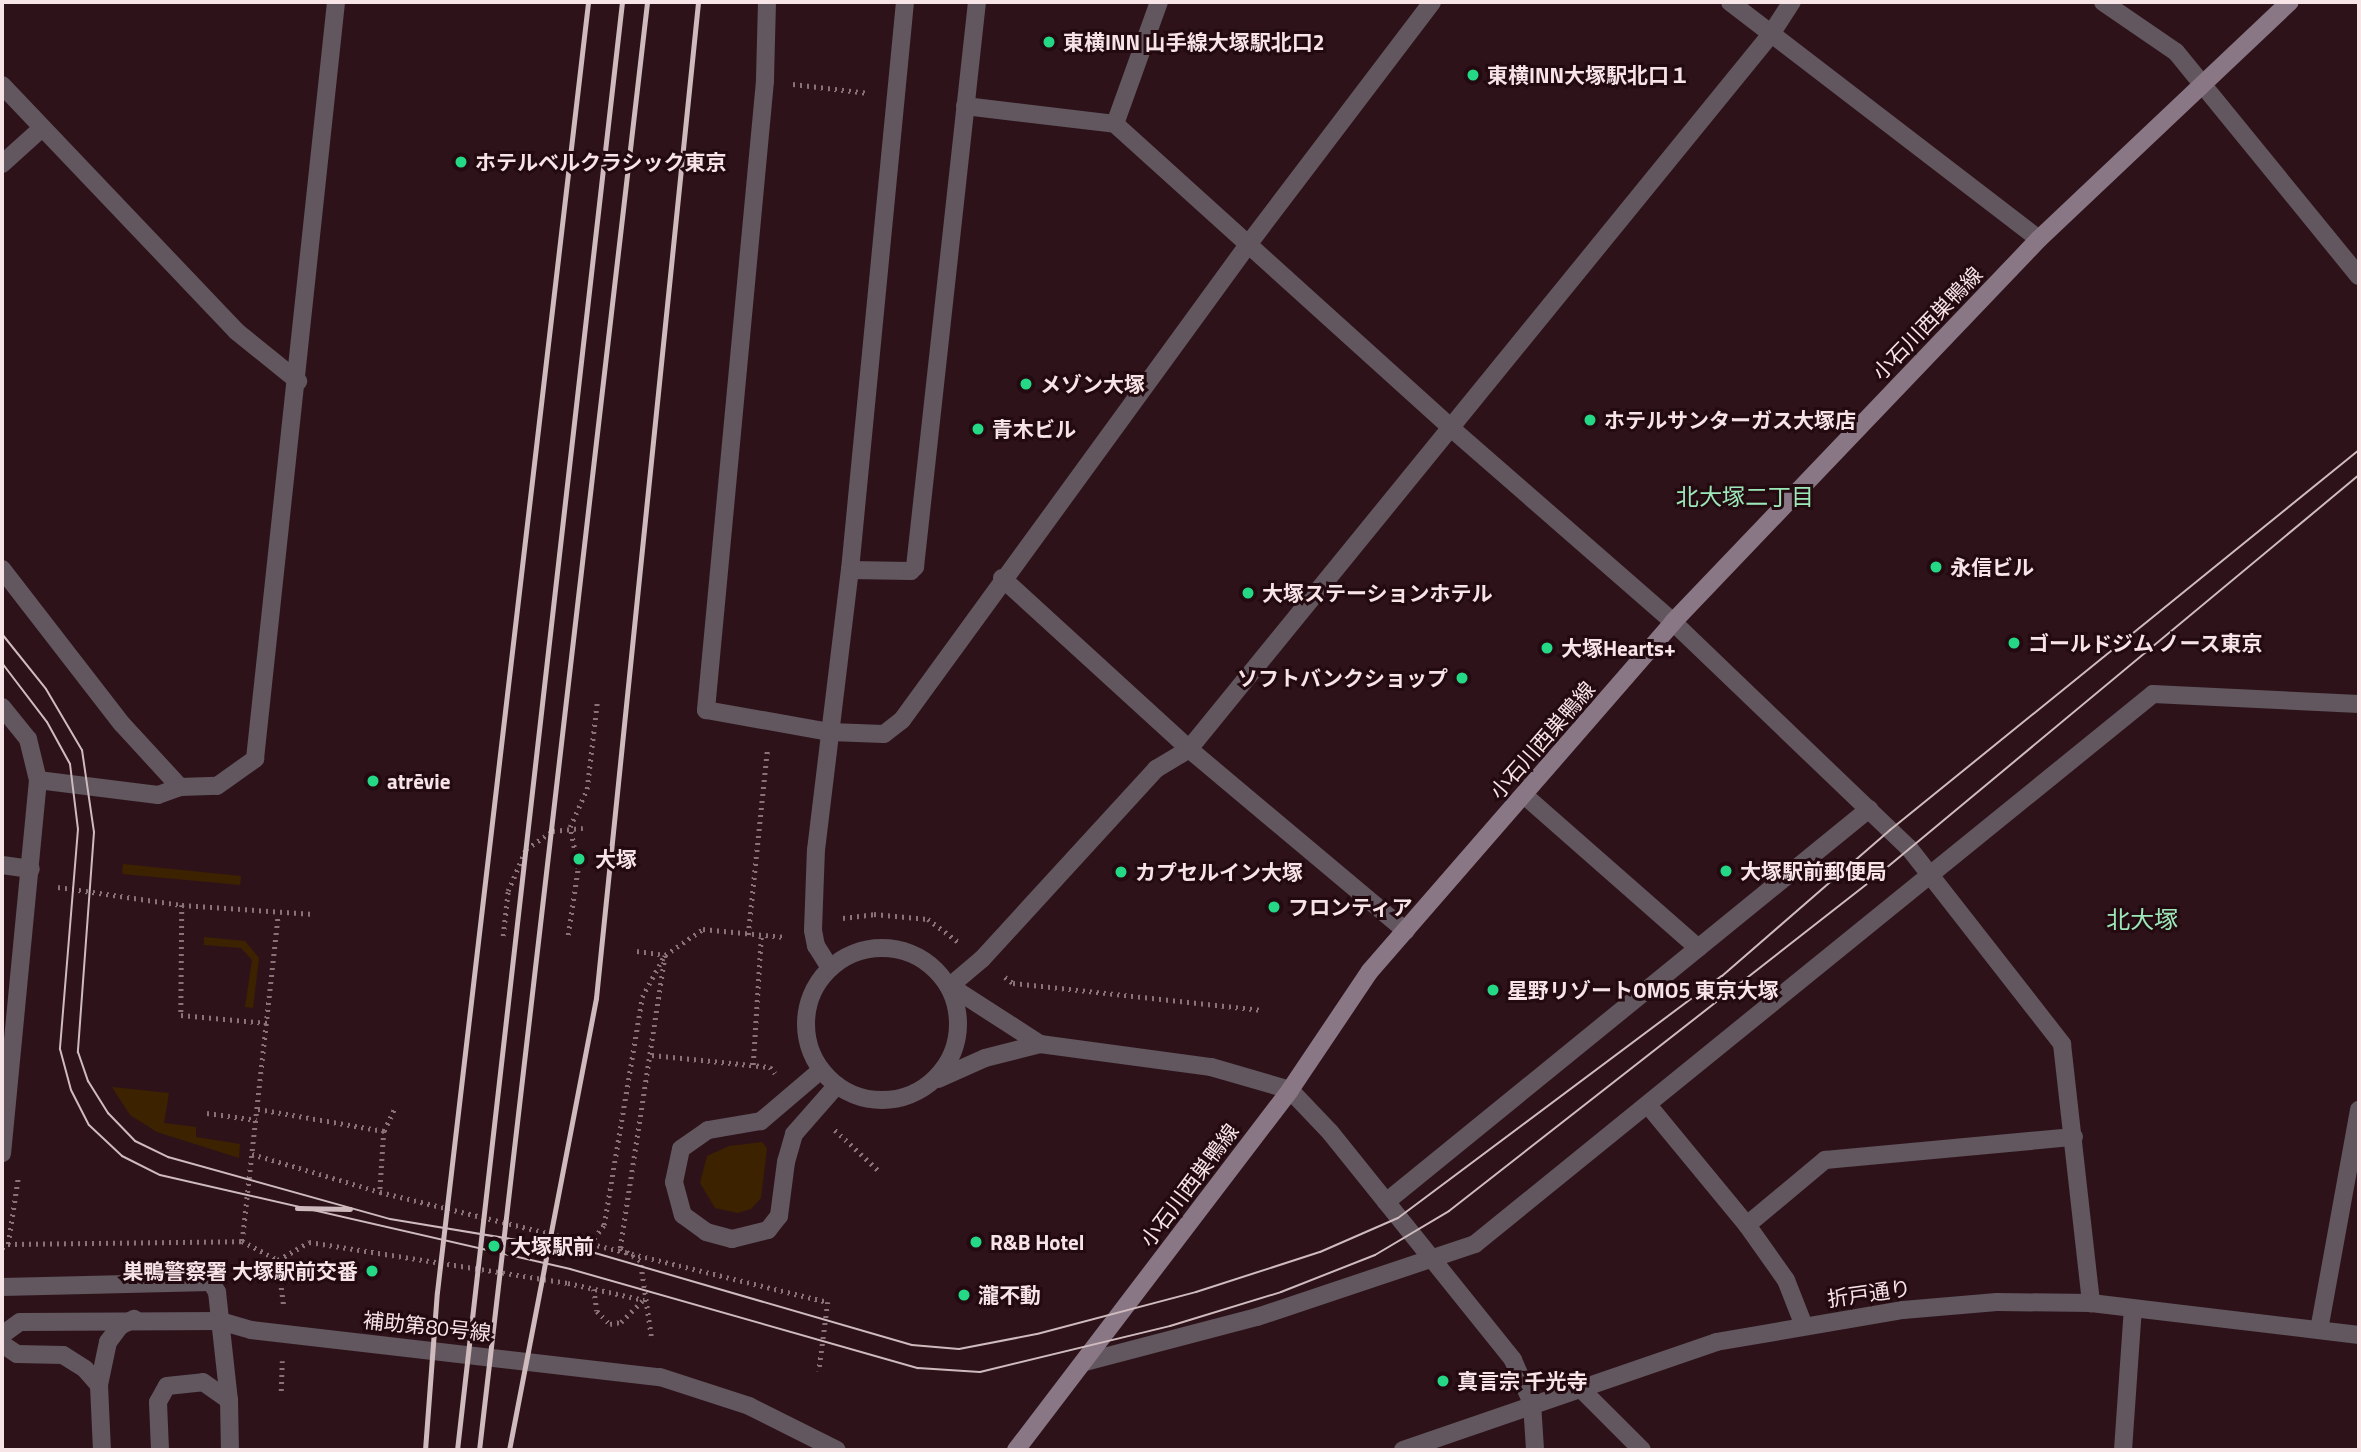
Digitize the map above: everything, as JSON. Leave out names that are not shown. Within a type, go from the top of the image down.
[{"type":"main road","name":"小石川西巣鴨線","points":[[1016,1450],[1290,1090],[1370,971],[1673,622],[2039,239],[2290,2]]},
{"type":"street","points":[[767,2],[765,81],[706,710],[830,732],[884,734],[902,720],[1002,578],[1247,246],[1432,2]]},
{"type":"street","points":[[830,968],[816,946],[813,930],[830,732],[850,569],[905,2]]},
{"type":"street","points":[[850,569],[911,571],[915,567],[977,2]]},
{"type":"street","points":[[1115,124],[1159,2]]},
{"type":"street","points":[[1730,2],[2039,239]]},
{"type":"street","points":[[950,986],[982,959],[1156,769],[1189,749],[1771,34],[1792,2]]},
{"type":"street","points":[[2103,2],[2176,52],[2359,276]]},
{"type":"street","points":[[38,780],[158,795],[180,787],[217,786],[255,759],[298,381],[335,3]]},
{"type":"street","points":[[2,85],[236,331],[298,381]]},
{"type":"street","points":[[965,106],[1115,124],[1247,246],[1673,622],[1869,809],[1931,875],[2062,1044],[2091,1303]]},
{"type":"street","points":[[2,164],[42,128]]},
{"type":"street","points":[[2,569],[122,724],[180,787]]},
{"type":"street","points":[[1002,578],[1189,749],[1405,931]]},
{"type":"street","points":[[1085,1362],[1257,1317],[1475,1244],[2153,694],[2359,704]]},
{"type":"street","points":[[2,707],[28,739],[38,780],[31,869],[8,1045],[2,1153]]},
{"type":"street","points":[[1524,795],[1698,948]]},
{"type":"street","points":[[1386,1202],[1869,809]]},
{"type":"street","points":[[2,865],[31,869]]},
{"type":"street","points":[[1040,1044],[950,986],[918,958],[883,948],[849,955],[830,968],[815,985],[806,1011],[807,1041],[821,1070],[837,1085],[872,1100],[894,1099],[985,1058],[1040,1044],[1211,1067],[1290,1090],[1386,1202],[1513,1360],[1532,1403],[1535,1450]]},
{"type":"street","points":[[927,1084],[953,1057],[961,1032],[950,986]]},
{"type":"street","points":[[821,1070],[761,1121],[708,1130],[681,1149],[674,1182],[683,1215],[706,1232],[732,1239],[768,1230],[779,1216],[786,1162],[794,1135],[837,1085]]},
{"type":"street","points":[[1648,1105],[1746,1224],[1786,1280],[1804,1326]]},
{"type":"street","points":[[2319,1330],[2359,1110]]},
{"type":"street","points":[[1746,1224],[1825,1160],[2074,1137]]},
{"type":"street","points":[[2,1287],[211,1282],[217,1292],[229,1400],[230,1450]]},
{"type":"street","name":"折戸通り","points":[[1403,1450],[1532,1403],[1716,1342],[1804,1326],[1997,1302],[2091,1303],[2359,1335]]},
{"type":"street","points":[[2123,1450],[2133,1308]]},
{"type":"street","points":[[102,1450],[99,1385],[103,1354],[113,1333],[137,1318]]},
{"type":"street","name":"補助第80号線","points":[[2,1335],[20,1322],[137,1318],[220,1321],[251,1330],[660,1377],[749,1406],[837,1450]]},
{"type":"street","points":[[2,1344],[18,1354],[64,1355],[85,1369],[99,1385]]},
{"type":"street","points":[[160,1450],[158,1402],[167,1386],[203,1382],[229,1400]]},
{"type":"street","points":[[1579,1387],[1642,1450]]},
{"type":"path","points":[[765,81],[853,91]]},
{"type":"path","points":[[568,935],[578,868],[570,827],[587,789],[597,703]]},
{"type":"path","points":[[748,935],[770,722]]},
{"type":"path","points":[[503,936],[508,891],[526,849],[554,831],[570,827],[583,828]]},
{"type":"path","points":[[49,886],[182,905],[278,915],[314,914]]},
{"type":"path","points":[[182,905],[181,1016],[268,1023]]},
{"type":"path","points":[[590,1244],[604,1225],[642,997],[665,954],[703,929],[776,939],[813,930],[839,919],[874,914],[928,919],[1013,983],[1261,1010]]},
{"type":"path","points":[[242,1241],[278,915]]},
{"type":"path","points":[[752,1065],[761,937]]},
{"type":"path","points":[[637,951],[665,954]]},
{"type":"path","points":[[620,1248],[652,1055],[665,954]]},
{"type":"path","points":[[652,1055],[770,1067]]},
{"type":"path","points":[[380,1192],[384,1131],[396,1107]]},
{"type":"path","points":[[258,1109],[384,1131]]},
{"type":"path","points":[[207,1114],[257,1120]]},
{"type":"path","points":[[827,1122],[878,1170]]},
{"type":"path","points":[[252,1154],[380,1192],[590,1244],[620,1248],[828,1302],[819,1371]]},
{"type":"path","points":[[8,1244],[242,1241],[278,1260]]},
{"type":"path","points":[[278,1260],[309,1242],[594,1289],[644,1300]]},
{"type":"path","points":[[620,1248],[640,1261],[651,1335]]},
{"type":"path","points":[[278,1260],[284,1294]]},
{"type":"path","points":[[594,1289],[597,1311],[610,1324],[621,1322],[644,1300]]},
{"type":"shaded area","points":[[123,864],[241,876],[240,885],[122,874]]},
{"type":"shaded area","points":[[204,937],[245,941],[259,958],[253,1008],[245,1007],[252,960],[241,948],[204,945]]},
{"type":"shaded area","points":[[112,1087],[169,1093],[164,1123],[196,1127],[196,1137],[240,1144],[239,1158],[157,1132],[130,1115]]},
{"type":"shaded area","points":[[762,1142],[767,1148],[761,1198],[751,1209],[738,1213],[715,1208],[700,1183],[707,1156],[729,1146]]},
{"type":"tram line","points":[[2,634],[46,689],[82,750],[94,832],[78,1052],[88,1081],[108,1113],[135,1141],[168,1157],[390,1219],[595,1253],[912,1345],[959,1349],[1037,1334],[1196,1292],[1320,1252],[1398,1218],[1722,976],[1890,830],[2359,450]]},
{"type":"tram line","points":[[2,663],[47,722],[70,764],[78,829],[60,1049],[71,1090],[89,1125],[122,1156],[160,1175],[570,1269],[918,1368],[980,1372],[1170,1326],[1281,1292],[1375,1255],[1449,1211],[1867,884],[2359,475]]},
{"type":"railway","points":[[425,1450],[437,1292],[588,2]]},
{"type":"railway","points":[[457,1450],[622,2]]},
{"type":"railway","points":[[479,1450],[647,2]]},
{"type":"railway","points":[[509,1450],[596,998],[698,2]]},
{"type":"railway","points":[[297,1208],[350,1209]]},
{"type":"place","name":"東横INN 山手線大塚駅北口2","points":[[1049,42]]},
{"type":"place","name":"東横INN大塚駅北口１","points":[[1473,75]]},
{"type":"place","name":"ホテルベルクラシック東京","points":[[461,162]]},
{"type":"place","name":"メゾン大塚","points":[[1026,384]]},
{"type":"place","name":"ホテルサンターガス大塚店","points":[[1590,420]]},
{"type":"place","name":"青木ビル","points":[[978,429]]},
{"type":"place","name":"永信ビル","points":[[1936,567]]},
{"type":"place","name":"大塚ステーションホテル","points":[[1248,593]]},
{"type":"place","name":"ゴールドジム ノース東京","points":[[2014,643]]},
{"type":"place","name":"大塚Hearts+","points":[[1547,648]]},
{"type":"place","name":"ソフトバンクショップ","points":[[1462,678]]},
{"type":"place","name":"atrēvie","points":[[373,781]]},
{"type":"place","name":"大塚","points":[[579,859]]},
{"type":"place","name":"大塚駅前郵便局","points":[[1726,871]]},
{"type":"place","name":"カプセルイン大塚","points":[[1121,872]]},
{"type":"place","name":"フロンティア","points":[[1274,907]]},
{"type":"place","name":"星野リゾートOMO5 東京大塚","points":[[1493,990]]},
{"type":"place","name":"R&B Hotel","points":[[976,1242]]},
{"type":"place","name":"大塚駅前","points":[[494,1246]]},
{"type":"place","name":"巣鴨警察署 大塚駅前交番","points":[[372,1271]]},
{"type":"place","name":"瀧不動","points":[[964,1295]]},
{"type":"place","name":"真言宗 千光寺","points":[[1443,1381]]},
{"type":"district","name":"北大塚二丁目","points":[[1745,497]]},
{"type":"district","name":"北大塚","points":[[2142,920]]}]
